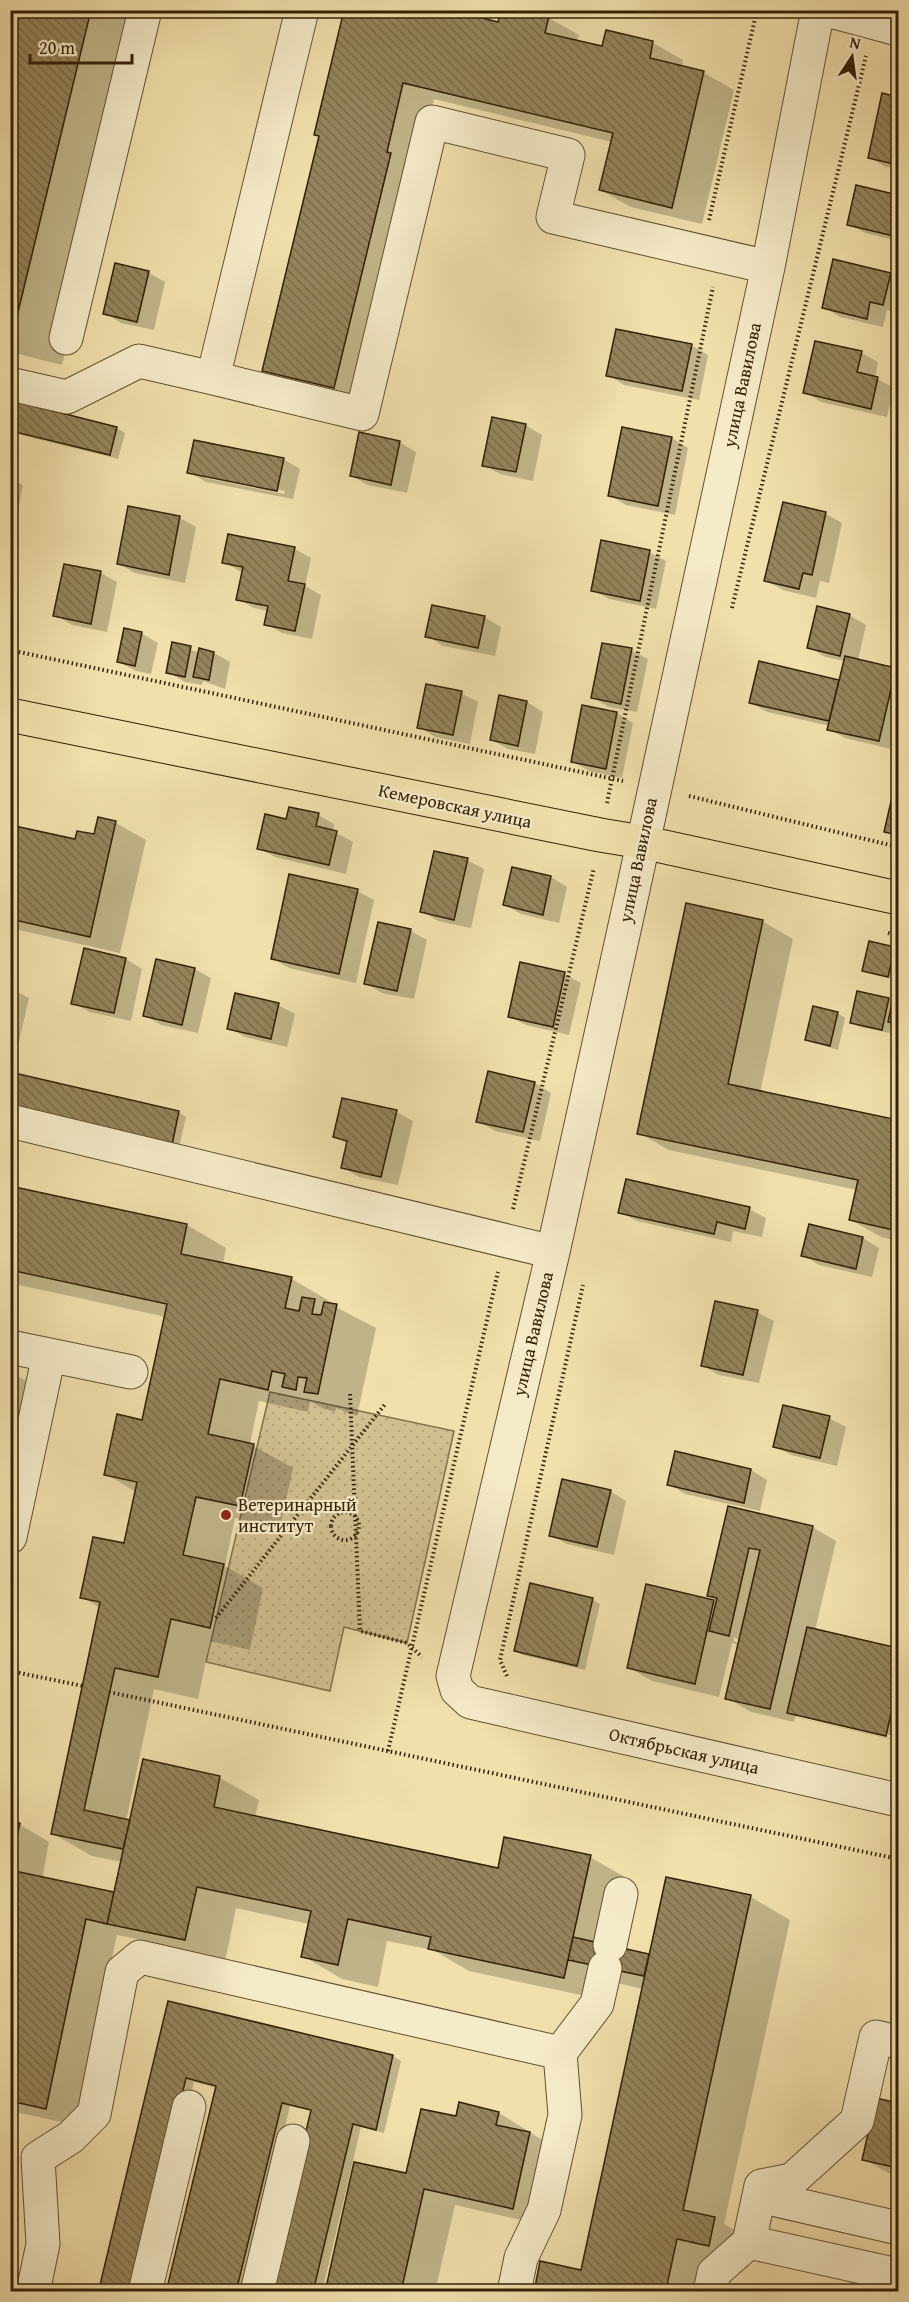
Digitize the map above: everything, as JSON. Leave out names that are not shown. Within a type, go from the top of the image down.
[{"type":"main road","name":"Кемеровская улица","points":[[10,715],[600,836],[642,842],[898,898]]},
{"type":"street","points":[[66,338],[145,10]]},
{"type":"street","points":[[213,378],[302,10]]},
{"type":"street","name":"улица Вавилова","points":[[464,1696],[453,1676],[553,1251],[768,267],[818,10]]},
{"type":"street","points":[[827,10],[886,26]]},
{"type":"street","points":[[10,384],[67,397],[140,361],[362,414],[432,122],[568,155],[553,217],[768,267]]},
{"type":"street","points":[[10,1121],[505,1242],[553,1251]]},
{"type":"street","points":[[10,1347],[131,1372]]},
{"type":"street","points":[[10,1537],[49,1355]]},
{"type":"street","name":"Октябрьская улица","points":[[464,1696],[537,1717],[898,1800]]},
{"type":"street","points":[[514,2292],[521,2258],[544,2210],[565,2115],[560,2053],[597,2004],[621,1894]]},
{"type":"street","points":[[33,2292],[43,2244],[24,2156],[71,2138],[94,2114],[122,1972],[140,1957],[560,2053]]},
{"type":"street","points":[[710,2292],[714,2273],[749,2242],[761,2186],[792,2180],[857,2121],[876,2037],[898,2042]]},
{"type":"street","points":[[145,2292],[189,2106]]},
{"type":"street","points":[[256,2292],[293,2141]]},
{"type":"street","points":[[759,2196],[898,2228]]},
{"type":"street","points":[[749,2242],[898,2275]]},
{"type":"path","points":[[607,803],[758,10]]},
{"type":"path","points":[[731,611],[886,26]]},
{"type":"path","points":[[10,650],[653,788]]},
{"type":"path","points":[[689,784],[686,795],[898,847]]},
{"type":"path","points":[[388,1751],[594,868]]},
{"type":"path","points":[[537,1717],[513,1689],[500,1660],[585,1278]]},
{"type":"path","points":[[350,1394],[360,1631],[407,1643],[464,1696]]},
{"type":"path","points":[[216,1618],[386,1403]]},
{"type":"path","points":[[356,1516],[346,1512],[336,1515],[331,1530],[342,1540],[356,1535]]},
{"type":"path","points":[[10,1671],[83,1686]]},
{"type":"path","points":[[109,1692],[898,1859]]},
{"type":"shaded area","points":[[270,1392],[454,1431],[407,1643],[344,1627],[330,1691],[206,1662]]},
{"type":"building","points":[[10,10],[91,10],[12,337],[10,337]]},
{"type":"building","points":[[344,10],[451,10],[498,22],[501,10],[526,10],[549,16],[545,33],[602,46],[606,30],[653,41],[650,58],[704,71],[672,208],[599,190],[613,133],[403,83],[387,152],[391,153],[334,388],[262,371],[319,136],[314,135]]},
{"type":"building","points":[[882,93],[898,97],[898,165],[868,158]]},
{"type":"building","points":[[856,185],[898,195],[898,237],[847,225]]},
{"type":"building","points":[[833,259],[891,273],[883,305],[870,302],[867,319],[822,308]]},
{"type":"building","points":[[115,263],[149,271],[137,322],[103,314]]},
{"type":"building","points":[[616,329],[692,344],[682,391],[606,376]]},
{"type":"building","points":[[815,341],[862,351],[857,372],[878,377],[871,409],[803,393]]},
{"type":"building","points":[[18,402],[117,427],[110,455],[11,431]]},
{"type":"building","points":[[492,417],[526,424],[516,472],[482,466]]},
{"type":"building","points":[[622,427],[672,437],[658,506],[608,496]]},
{"type":"building","points":[[359,432],[400,441],[391,485],[350,476]]},
{"type":"building","points":[[194,440],[284,458],[277,491],[187,473]]},
{"type":"building","points":[[783,502],[826,512],[812,575],[803,573],[799,589],[764,581]]},
{"type":"building","points":[[128,506],[180,516],[169,575],[117,564]]},
{"type":"building","points":[[228,534],[295,547],[288,581],[305,584],[295,631],[264,625],[268,606],[236,600],[243,567],[222,563]]},
{"type":"building","points":[[601,540],[650,550],[640,601],[591,591]]},
{"type":"building","points":[[64,564],[101,571],[91,624],[53,616]]},
{"type":"building","points":[[432,605],[485,616],[478,648],[425,637]]},
{"type":"building","points":[[817,606],[850,614],[840,656],[807,648]]},
{"type":"building","points":[[124,628],[142,632],[135,666],[117,662]]},
{"type":"building","points":[[172,642],[191,646],[185,677],[166,673]]},
{"type":"building","points":[[602,643],[632,648],[621,704],[591,698]]},
{"type":"building","points":[[199,648],[214,652],[209,680],[193,677]]},
{"type":"building","points":[[845,656],[896,668],[879,741],[827,730]]},
{"type":"building","points":[[759,661],[839,680],[829,721],[749,703]]},
{"type":"building","points":[[426,684],[462,691],[453,735],[417,728]]},
{"type":"building","points":[[499,695],[527,701],[518,746],[490,740]]},
{"type":"building","points":[[582,705],[617,712],[606,769],[571,762]]},
{"type":"building","points":[[898,771],[898,835],[884,832]]},
{"type":"building","points":[[289,807],[319,813],[316,826],[337,831],[329,865],[257,849],[265,814],[286,819]]},
{"type":"building","points":[[98,817],[116,821],[90,937],[10,919],[10,825],[75,839],[77,831],[94,834]]},
{"type":"building","points":[[434,851],[468,858],[454,920],[420,912]]},
{"type":"building","points":[[512,867],[551,876],[543,915],[503,905]]},
{"type":"building","points":[[289,874],[358,889],[339,974],[271,959]]},
{"type":"building","points":[[686,903],[763,920],[728,1084],[898,1120],[898,1231],[849,1220],[858,1180],[637,1134]]},
{"type":"building","points":[[378,922],[411,929],[397,991],[364,984]]},
{"type":"building","points":[[869,941],[895,947],[888,977],[862,971]]},
{"type":"building","points":[[84,948],[126,958],[114,1013],[71,1004]]},
{"type":"building","points":[[156,959],[195,968],[182,1025],[143,1016]]},
{"type":"building","points":[[520,962],[565,972],[553,1027],[508,1017]]},
{"type":"building","points":[[898,974],[898,1024],[888,1022]]},
{"type":"building","points":[[857,991],[889,998],[882,1030],[850,1023]]},
{"type":"building","points":[[235,993],[279,1003],[271,1039],[227,1029]]},
{"type":"building","points":[[813,1006],[838,1012],[830,1046],[805,1040]]},
{"type":"building","points":[[488,1071],[535,1082],[523,1132],[476,1122]]},
{"type":"building","points":[[10,1072],[179,1111],[172,1145],[10,1109]]},
{"type":"building","points":[[342,1098],[397,1110],[381,1177],[341,1168],[347,1141],[333,1137]]},
{"type":"building","points":[[626,1179],[750,1207],[745,1229],[717,1222],[714,1234],[618,1213]]},
{"type":"building","points":[[10,1186],[187,1224],[181,1254],[292,1277],[285,1308],[299,1311],[302,1297],[315,1299],[312,1314],[321,1315],[324,1302],[337,1304],[318,1394],[304,1392],[307,1378],[298,1377],[296,1390],[282,1387],[285,1374],[272,1371],[268,1390],[220,1379],[208,1434],[254,1444],[240,1506],[196,1497],[183,1555],[224,1564],[210,1628],[171,1619],[158,1677],[115,1668],[84,1810],[130,1820],[123,1849],[51,1834],[100,1602],[80,1598],[93,1537],[124,1543],[137,1482],[104,1475],[117,1414],[142,1420],[167,1304],[10,1270]]},
{"type":"building","points":[[809,1224],[863,1237],[856,1269],[801,1256]]},
{"type":"building","points":[[715,1301],[758,1310],[743,1375],[701,1366]]},
{"type":"building","points":[[783,1405],[830,1416],[820,1458],[773,1447]]},
{"type":"building","points":[[675,1451],[751,1469],[744,1503],[667,1485]]},
{"type":"building","points":[[562,1479],[611,1490],[597,1547],[549,1536]]},
{"type":"building","points":[[728,1506],[813,1526],[770,1709],[725,1699],[760,1550],[749,1548],[729,1636],[709,1631],[717,1598],[707,1596]]},
{"type":"building","points":[[530,1583],[593,1598],[577,1666],[514,1651]]},
{"type":"building","points":[[646,1584],[714,1600],[695,1684],[627,1668]]},
{"type":"building","points":[[807,1627],[898,1648],[898,1682],[886,1736],[787,1713]]},
{"type":"building","points":[[143,1759],[220,1776],[214,1807],[498,1868],[504,1837],[591,1855],[564,1978],[428,1949],[431,1937],[348,1919],[338,1965],[301,1957],[311,1911],[197,1887],[185,1940],[107,1924]]},
{"type":"building","points":[[10,1821],[20,1823],[10,1865]]},
{"type":"building","points":[[10,1870],[114,1892],[107,1924],[86,1919],[46,2109],[10,2101]]},
{"type":"building","points":[[666,1877],[751,1895],[683,2210],[715,2217],[709,2246],[677,2239],[666,2290],[636,2284],[634,2292],[534,2292],[540,2261],[581,2270]]},
{"type":"building","points":[[573,1937],[649,1954],[644,1976],[568,1960]]},
{"type":"building","points":[[168,2001],[393,2055],[376,2130],[353,2124],[313,2292],[268,2292],[311,2110],[282,2103],[236,2292],[166,2292],[216,2086],[186,2078],[135,2292],[99,2289]]},
{"type":"building","points":[[876,2098],[898,2103],[898,2168],[862,2160]]},
{"type":"building","points":[[459,2102],[499,2112],[496,2125],[530,2132],[513,2209],[424,2189],[401,2292],[325,2292],[354,2162],[406,2173],[421,2109],[456,2116]]},
{"type":"place","name":"Ветеринарный институт","points":[[226,1515]]}]
